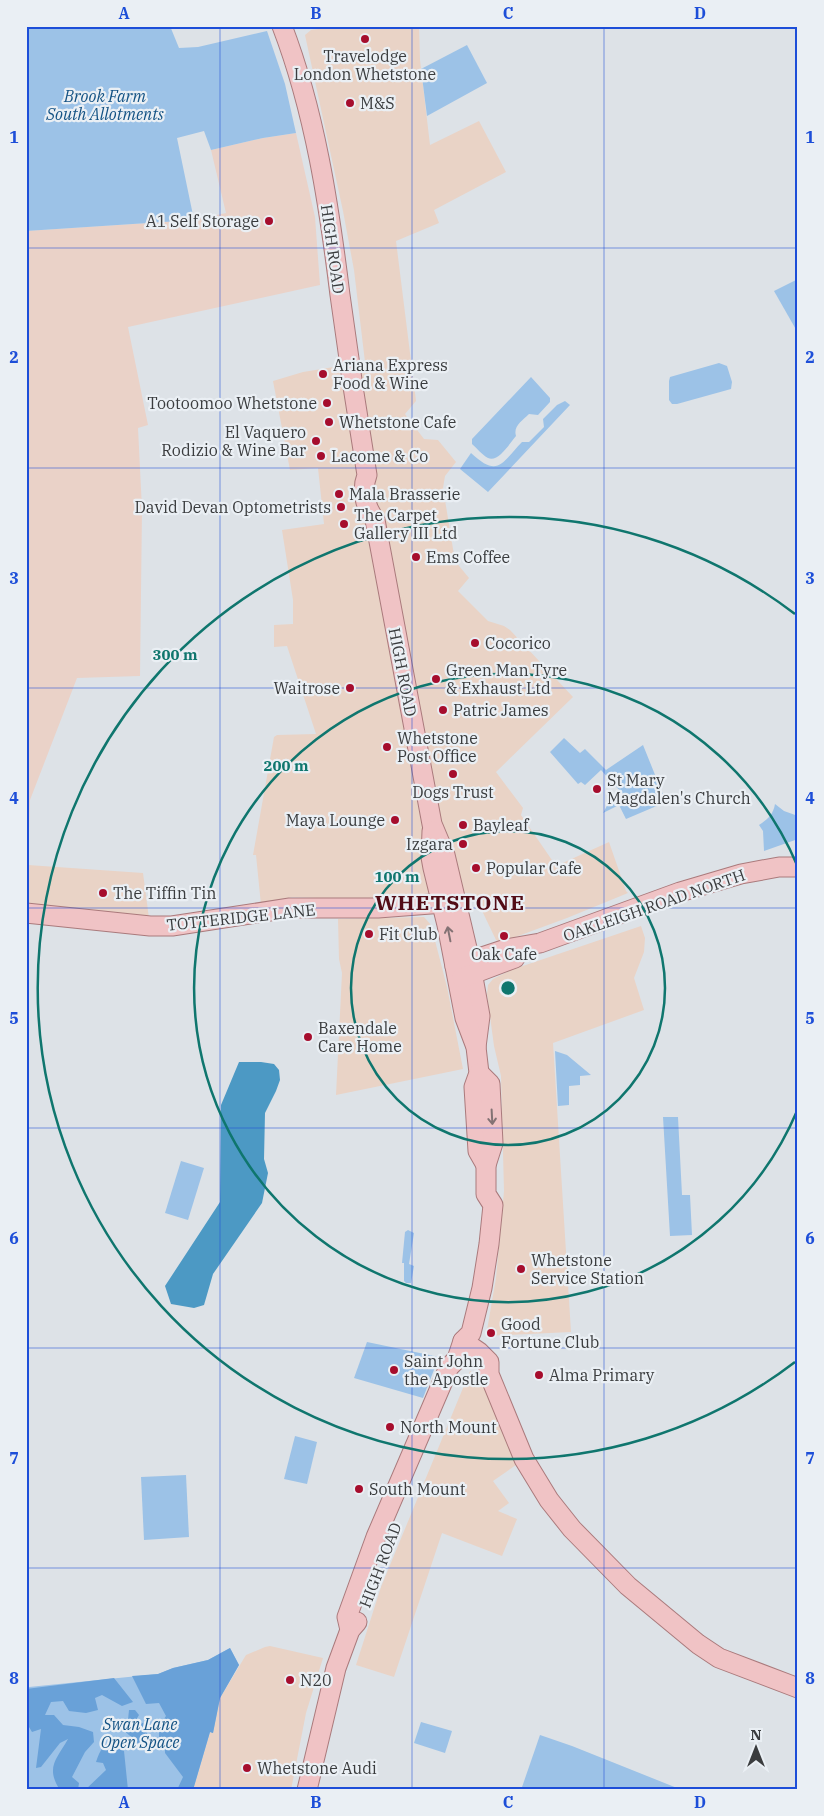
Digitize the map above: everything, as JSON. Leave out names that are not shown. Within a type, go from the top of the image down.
[{"type":"main road","name":"HIGH ROAD","points":[[282,26],[303,86],[332,236],[367,475],[376,483],[379,508],[375,520],[432,824],[431,857],[449,903],[464,970],[480,1016],[476,1047],[479,1073],[474,1087],[478,1151],[486,1165],[486,1194],[492,1205],[489,1244],[471,1334],[463,1341],[457,1359],[449,1367],[376,1537],[347,1617],[350,1630],[336,1668],[307,1790]]},
{"type":"main road","name":"OAKLEIGH ROAD NORTH","points":[[464,970],[506,949],[540,943],[680,892],[741,874],[779,867],[798,867]]},
{"type":"main road","name":"TOTTERIDGE LANE","points":[[26,913],[150,926],[172,926],[303,907],[378,908],[449,903]]},
{"type":"main road","points":[[463,1341],[489,1362],[489,1374],[524,1459],[549,1500],[572,1529],[628,1586],[698,1644],[720,1658],[798,1688]]},
{"type":"main road","points":[[457,1359],[477,1366],[489,1374]]},
{"type":"shaded area","points":[[339,26],[419,26],[420,60],[430,145],[479,121],[506,172],[434,210],[439,223],[396,241],[416,401],[405,414],[424,439],[438,440],[456,462],[445,476],[443,488],[455,561],[469,578],[458,591],[488,621],[510,630],[573,697],[496,772],[523,808],[521,815],[556,866],[609,842],[628,893],[502,942],[496,940],[474,894],[451,892],[367,900],[292,897],[261,905],[256,855],[253,855],[274,737],[277,735],[316,734],[287,646],[274,647],[274,625],[293,624],[293,600],[282,530],[324,524],[318,468],[290,470],[273,381],[303,372],[365,362],[354,270],[305,35],[311,30]]},
{"type":"shaded area","points":[[296,133],[315,217],[320,285],[128,327],[148,425],[138,428],[142,509],[140,676],[77,678],[30,800],[28,866],[26,866],[26,231],[194,220],[226,213],[211,150],[263,138]]},
{"type":"shaded area","points":[[26,866],[143,873],[150,926],[26,914]]},
{"type":"shaded area","points":[[424,917],[431,925],[447,987],[463,1069],[336,1095],[342,973],[339,959],[338,919]]},
{"type":"shaded area","points":[[641,926],[645,938],[644,952],[634,978],[644,1010],[553,1043],[571,1332],[486,1336],[496,1278],[504,1191],[501,1076],[494,1046],[487,994],[488,985],[493,979],[511,970]]},
{"type":"shaded area","points":[[239,1062],[274,1064],[279,1070],[280,1080],[265,1113],[264,1159],[268,1173],[262,1203],[213,1274],[204,1305],[194,1308],[171,1304],[165,1286],[220,1202],[221,1105]]},
{"type":"shaded area","points":[[470,1371],[477,1375],[486,1390],[516,1465],[493,1481],[509,1503],[498,1511],[517,1519],[502,1556],[442,1533],[394,1677],[356,1665],[381,1587]]},
{"type":"shaded area","points":[[270,1646],[323,1658],[306,1713],[291,1790],[193,1790],[210,1732],[213,1732],[220,1698],[246,1655]]},
{"type":"green space","name":"Brook Farm South Allotments","points":[[26,26],[170,26],[179,48],[198,47],[267,31],[285,84],[296,133],[263,138],[211,150],[204,131],[177,138],[194,220],[26,231]]},
{"type":"green space","points":[[467,45],[487,83],[427,116],[421,69]]},
{"type":"green space","points":[[798,279],[798,333],[774,291]]},
{"type":"green space","points":[[719,363],[727,366],[732,382],[731,389],[672,404],[669,400],[670,377]]},
{"type":"green space","points":[[531,377],[550,398],[550,402],[538,415],[529,414],[521,421],[515,432],[516,436],[500,455],[492,459],[488,458],[472,444],[472,439]]},
{"type":"green space","points":[[565,401],[570,405],[488,492],[460,469],[471,453],[487,465],[499,465],[504,462],[522,442],[529,442],[544,427],[543,419],[557,405]]},
{"type":"green space","points":[[564,738],[580,753],[585,749],[606,770],[643,745],[666,802],[626,819],[619,805],[603,813],[608,804],[621,792],[601,770],[585,785],[581,782],[578,784],[550,752]]},
{"type":"green space","points":[[775,804],[784,811],[798,816],[798,839],[764,851],[763,831],[759,825],[770,816]]},
{"type":"green space","points":[[555,1051],[567,1055],[591,1075],[580,1076],[580,1085],[569,1086],[569,1105],[558,1106]]},
{"type":"green space","points":[[663,1117],[678,1117],[682,1195],[690,1195],[692,1235],[670,1236]]},
{"type":"green space","points":[[181,1161],[204,1168],[188,1220],[165,1213]]},
{"type":"green space","points":[[408,1230],[414,1233],[409,1264],[414,1266],[411,1283],[404,1281],[404,1263],[402,1263],[405,1232]]},
{"type":"green space","points":[[367,1342],[439,1357],[423,1398],[354,1378]]},
{"type":"green space","points":[[295,1436],[317,1442],[307,1484],[284,1479]]},
{"type":"green space","points":[[186,1475],[189,1537],[144,1540],[141,1477]]},
{"type":"green space","name":"Swan Lane Open Space","points":[[230,1648],[239,1665],[220,1698],[213,1733],[210,1732],[193,1790],[26,1790],[26,1664],[29,1687],[158,1674],[173,1668],[208,1660]]},
{"type":"green space","points":[[230,1648],[239,1665],[220,1698],[213,1733],[210,1732],[193,1790],[177,1790],[183,1777],[165,1753],[165,1741],[159,1737],[159,1726],[166,1716],[159,1703],[146,1704],[132,1676],[158,1674],[173,1668],[208,1660]]},
{"type":"green space","points":[[114,1678],[133,1702],[122,1706],[102,1695],[95,1698],[98,1710],[86,1713],[69,1711],[63,1701],[51,1702],[45,1715],[54,1715],[63,1725],[79,1727],[93,1732],[94,1742],[85,1752],[72,1777],[79,1783],[78,1790],[60,1790],[53,1775],[53,1769],[54,1763],[68,1739],[60,1743],[41,1767],[36,1768],[41,1729],[32,1732],[26,1722],[26,1689]]},
{"type":"green space","points":[[129,1710],[135,1710],[139,1715],[136,1720],[145,1724],[148,1740],[140,1745],[119,1726],[122,1720],[128,1720]]},
{"type":"green space","points":[[421,1722],[452,1731],[445,1753],[414,1743]]},
{"type":"green space","points":[[540,1735],[572,1746],[682,1790],[521,1790]]},
{"type":"green space","points":[[117,1739],[124,1751],[128,1790],[85,1790],[106,1770],[103,1763],[96,1762],[101,1750],[106,1744]]},
{"type":"place","name":"Travelodge London Whetstone","points":[[365,39]]},
{"type":"place","name":"M&S","points":[[350,103]]},
{"type":"place","name":"A1 Self Storage","points":[[269,221]]},
{"type":"place","name":"Ariana Express Food & Wine","points":[[323,374]]},
{"type":"place","name":"Tootoomoo Whetstone","points":[[327,403]]},
{"type":"place","name":"Whetstone Cafe","points":[[329,422]]},
{"type":"place","name":"El Vaquero Rodizio & Wine Bar","points":[[316,441]]},
{"type":"place","name":"Lacome & Co","points":[[321,456]]},
{"type":"place","name":"Mala Brasserie","points":[[339,494]]},
{"type":"place","name":"David Devan Optometrists","points":[[341,507]]},
{"type":"place","name":"The Carpet Gallery III Ltd","points":[[344,524]]},
{"type":"place","name":"Ems Coffee","points":[[416,557]]},
{"type":"place","name":"Cocorico","points":[[475,643]]},
{"type":"place","name":"Green Man Tyre & Exhaust Ltd","points":[[436,679]]},
{"type":"place","name":"Waitrose","points":[[350,688]]},
{"type":"place","name":"Patric James","points":[[443,710]]},
{"type":"place","name":"Whetstone Post Office","points":[[387,747]]},
{"type":"place","name":"Dogs Trust","points":[[453,774]]},
{"type":"place","name":"St Mary Magdalen's Church","points":[[597,789]]},
{"type":"place","name":"Maya Lounge","points":[[395,820]]},
{"type":"place","name":"Bayleaf","points":[[463,825]]},
{"type":"place","name":"Izgara","points":[[463,844]]},
{"type":"place","name":"Popular Cafe","points":[[476,868]]},
{"type":"place","name":"The Tiffin Tin","points":[[103,893]]},
{"type":"place","name":"Fit Club","points":[[369,934]]},
{"type":"place","name":"Oak Cafe","points":[[504,936]]},
{"type":"place","name":"Baxendale Care Home","points":[[308,1037]]},
{"type":"place","name":"Whetstone Service Station","points":[[521,1269]]},
{"type":"place","name":"Good Fortune Club","points":[[491,1333]]},
{"type":"place","name":"Saint John the Apostle","points":[[394,1370]]},
{"type":"place","name":"Alma Primary","points":[[539,1375]]},
{"type":"place","name":"North Mount","points":[[390,1427]]},
{"type":"place","name":"South Mount","points":[[359,1489]]},
{"type":"place","name":"N20","points":[[290,1680]]},
{"type":"place","name":"Whetstone Audi","points":[[247,1768]]},
{"type":"district","name":"WHETSTONE","points":[[450,902]]}]
